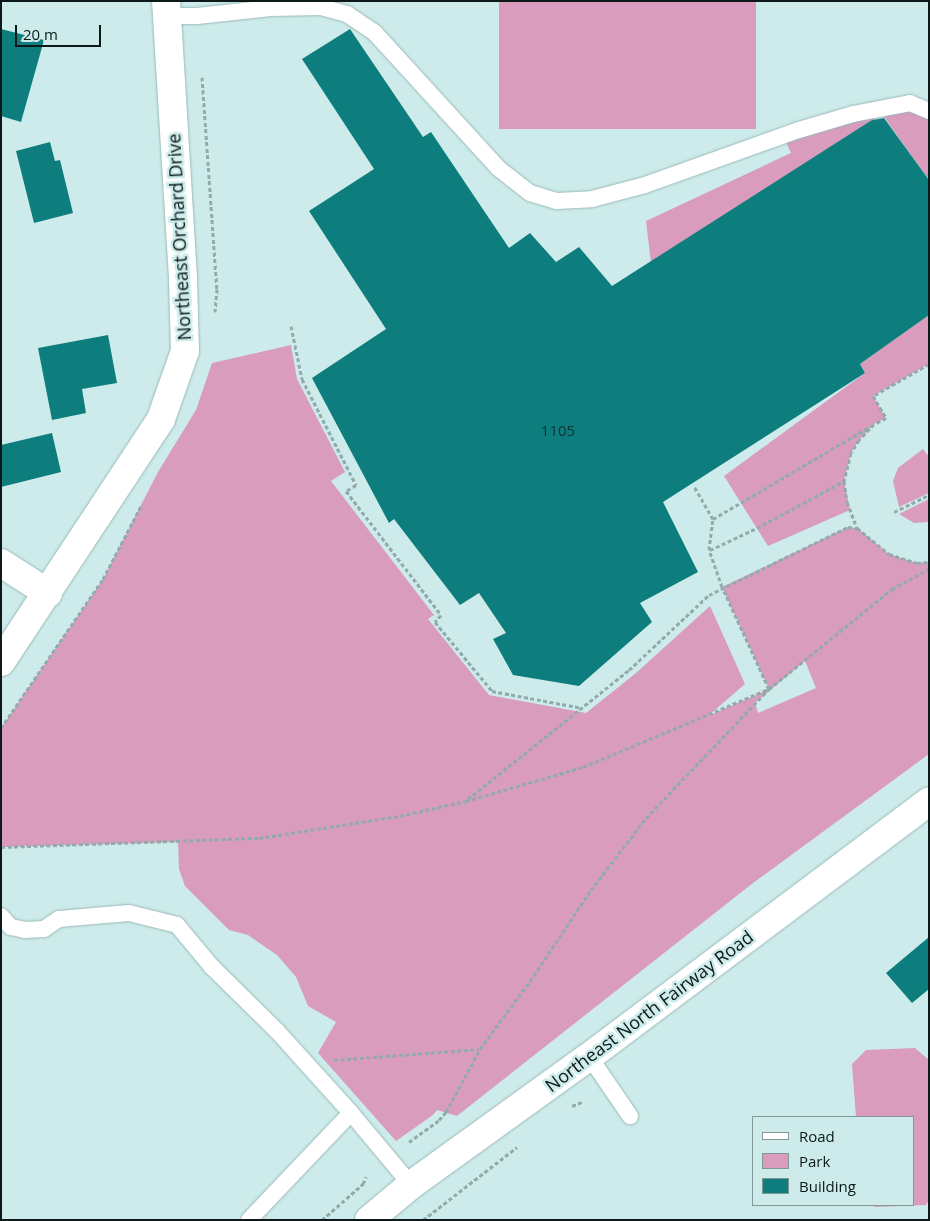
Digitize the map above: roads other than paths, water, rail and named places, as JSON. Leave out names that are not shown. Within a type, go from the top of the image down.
[{"type":"street","name":"Northeast Orchard Drive","points":[[1,662],[161,419],[185,350],[184,278],[166,9]]},
{"type":"street","points":[[1,563],[48,592]]},
{"type":"street","name":"Northeast North Fairway Road","points":[[369,1220],[411,1185],[589,1056],[929,801]]},
{"type":"lane","points":[[166,9],[197,16],[271,8],[321,7],[347,14],[374,32],[498,168],[530,193],[557,201],[592,199],[645,184],[799,130],[853,114],[910,103],[929,111]]},
{"type":"lane","points":[[1,916],[11,927],[25,930],[44,929],[59,919],[129,913],[177,925],[212,967],[277,1031],[351,1113],[411,1185]]},
{"type":"lane","points":[[589,1056],[630,1116]]},
{"type":"lane","points":[[250,1220],[351,1113]]}]
